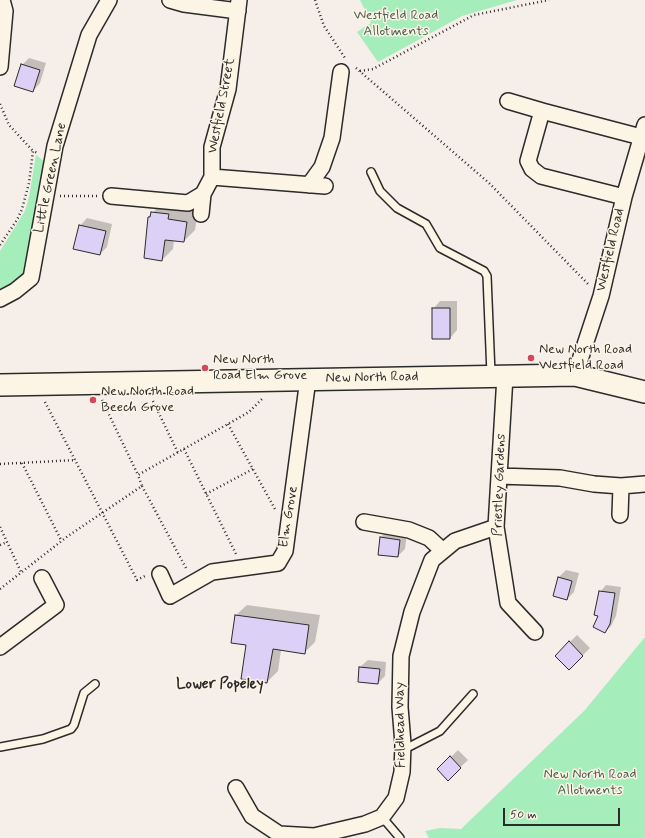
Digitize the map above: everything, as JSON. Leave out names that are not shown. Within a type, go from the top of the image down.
[{"type":"main road","name":"New North Road","points":[[0,385],[575,375],[645,392]]},
{"type":"street","points":[[0,68],[5,11],[2,0]]},
{"type":"street","name":"Little Green Lane","points":[[0,299],[15,291],[31,278],[55,146],[89,35],[109,0]]},
{"type":"street","name":"Westfield Street","points":[[170,0],[184,4],[238,5],[228,89],[212,147],[212,177],[203,194],[201,214]]},
{"type":"street","points":[[309,184],[322,167],[332,138],[347,65]]},
{"type":"street","points":[[508,101],[542,111],[643,131]]},
{"type":"street","points":[[542,111],[528,161],[532,169],[541,176],[624,197]]},
{"type":"street","name":"Westfield Road","points":[[575,375],[600,296],[624,197],[640,160],[643,131]]},
{"type":"street","points":[[212,177],[325,186]]},
{"type":"street","points":[[111,196],[188,202],[203,194]]},
{"type":"street","name":"Priestley Gardens","points":[[498,376],[499,476],[496,527],[508,603],[535,632]]},
{"type":"street","name":"Elm Grove","points":[[160,574],[170,596],[212,572],[243,569],[278,563],[285,551],[308,379]]},
{"type":"street","points":[[499,476],[560,478],[594,484],[621,486],[645,484]]},
{"type":"street","points":[[620,516],[621,486]]},
{"type":"street","points":[[364,522],[409,530],[429,538],[443,551]]},
{"type":"street","name":"Fieldhead Way","points":[[382,817],[396,798],[402,772],[403,750],[400,707],[401,656],[412,612],[432,560],[455,541],[496,527]]},
{"type":"street","points":[[0,647],[56,605],[42,578]]},
{"type":"street","points":[[236,788],[252,816],[279,834],[314,836],[365,824],[382,817]]},
{"type":"lane","points":[[371,172],[380,191],[396,208],[426,224],[440,248],[484,271],[487,276],[498,376]]},
{"type":"lane","points":[[0,747],[43,739],[71,729],[74,726],[84,693],[95,684]]},
{"type":"lane","points":[[403,750],[440,731],[473,694]]},
{"type":"lane","points":[[382,817],[400,838]]},
{"type":"path","points":[[315,0],[324,26],[347,65],[359,71],[489,183],[600,296]]},
{"type":"path","points":[[359,71],[374,69],[474,15],[549,0]]},
{"type":"path","points":[[0,104],[9,125],[33,151],[52,160]]},
{"type":"path","points":[[0,245],[17,220],[22,209],[29,183],[33,151]]},
{"type":"path","points":[[46,196],[111,196]]},
{"type":"path","points":[[138,475],[250,412],[282,380]]},
{"type":"path","points":[[145,382],[178,453]]},
{"type":"path","points":[[93,383],[142,486],[194,582]]},
{"type":"path","points":[[35,384],[76,460],[137,580]]},
{"type":"path","points":[[228,424],[288,532]]},
{"type":"path","points":[[184,449],[243,569]]},
{"type":"path","points":[[0,464],[76,460]]},
{"type":"path","points":[[22,463],[61,540]]},
{"type":"path","points":[[206,494],[253,469]]},
{"type":"path","points":[[0,589],[61,540],[142,486]]},
{"type":"path","points":[[0,527],[21,572]]},
{"type":"path","points":[[0,545],[7,542]]},
{"type":"green space","name":"Westfield Road Allotments","points":[[360,0],[517,0],[462,16],[378,62],[357,32],[371,23]]},
{"type":"green space","points":[[36,155],[45,162],[25,272],[15,284],[0,292],[0,251],[25,211],[29,197]]},
{"type":"green space","name":"New North Road Allotments","points":[[645,637],[645,838],[429,838],[425,831],[440,828],[461,829],[585,710]]},
{"type":"building","points":[[21,64],[40,70],[33,92],[14,86]]},
{"type":"building","points":[[151,212],[169,214],[168,219],[187,222],[184,242],[165,240],[162,261],[144,258],[148,217],[150,217]]},
{"type":"building","points":[[79,225],[106,231],[100,255],[73,249]]},
{"type":"building","points":[[432,308],[450,308],[450,339],[432,339]]},
{"type":"building","points":[[380,537],[400,540],[398,557],[378,555]]},
{"type":"building","points":[[558,577],[572,581],[567,600],[553,596]]},
{"type":"building","points":[[599,591],[615,593],[610,624],[605,633],[593,627],[598,616],[594,615]]},
{"type":"building","points":[[235,615],[309,625],[305,654],[273,649],[267,683],[241,679],[246,645],[231,643]]},
{"type":"building","points":[[569,641],[583,656],[569,670],[555,656]]},
{"type":"building","points":[[359,667],[380,669],[378,684],[358,682]]},
{"type":"building","points":[[450,756],[461,768],[448,781],[437,769]]},
{"type":"place","name":"New North Road Westfield Road","points":[[531,358]]},
{"type":"place","name":"New North Road Elm Grove","points":[[205,368]]},
{"type":"place","name":"New North Road Beech Grove","points":[[93,400]]},
{"type":"district","name":"Lower Popeley","points":[[220,685]]}]
